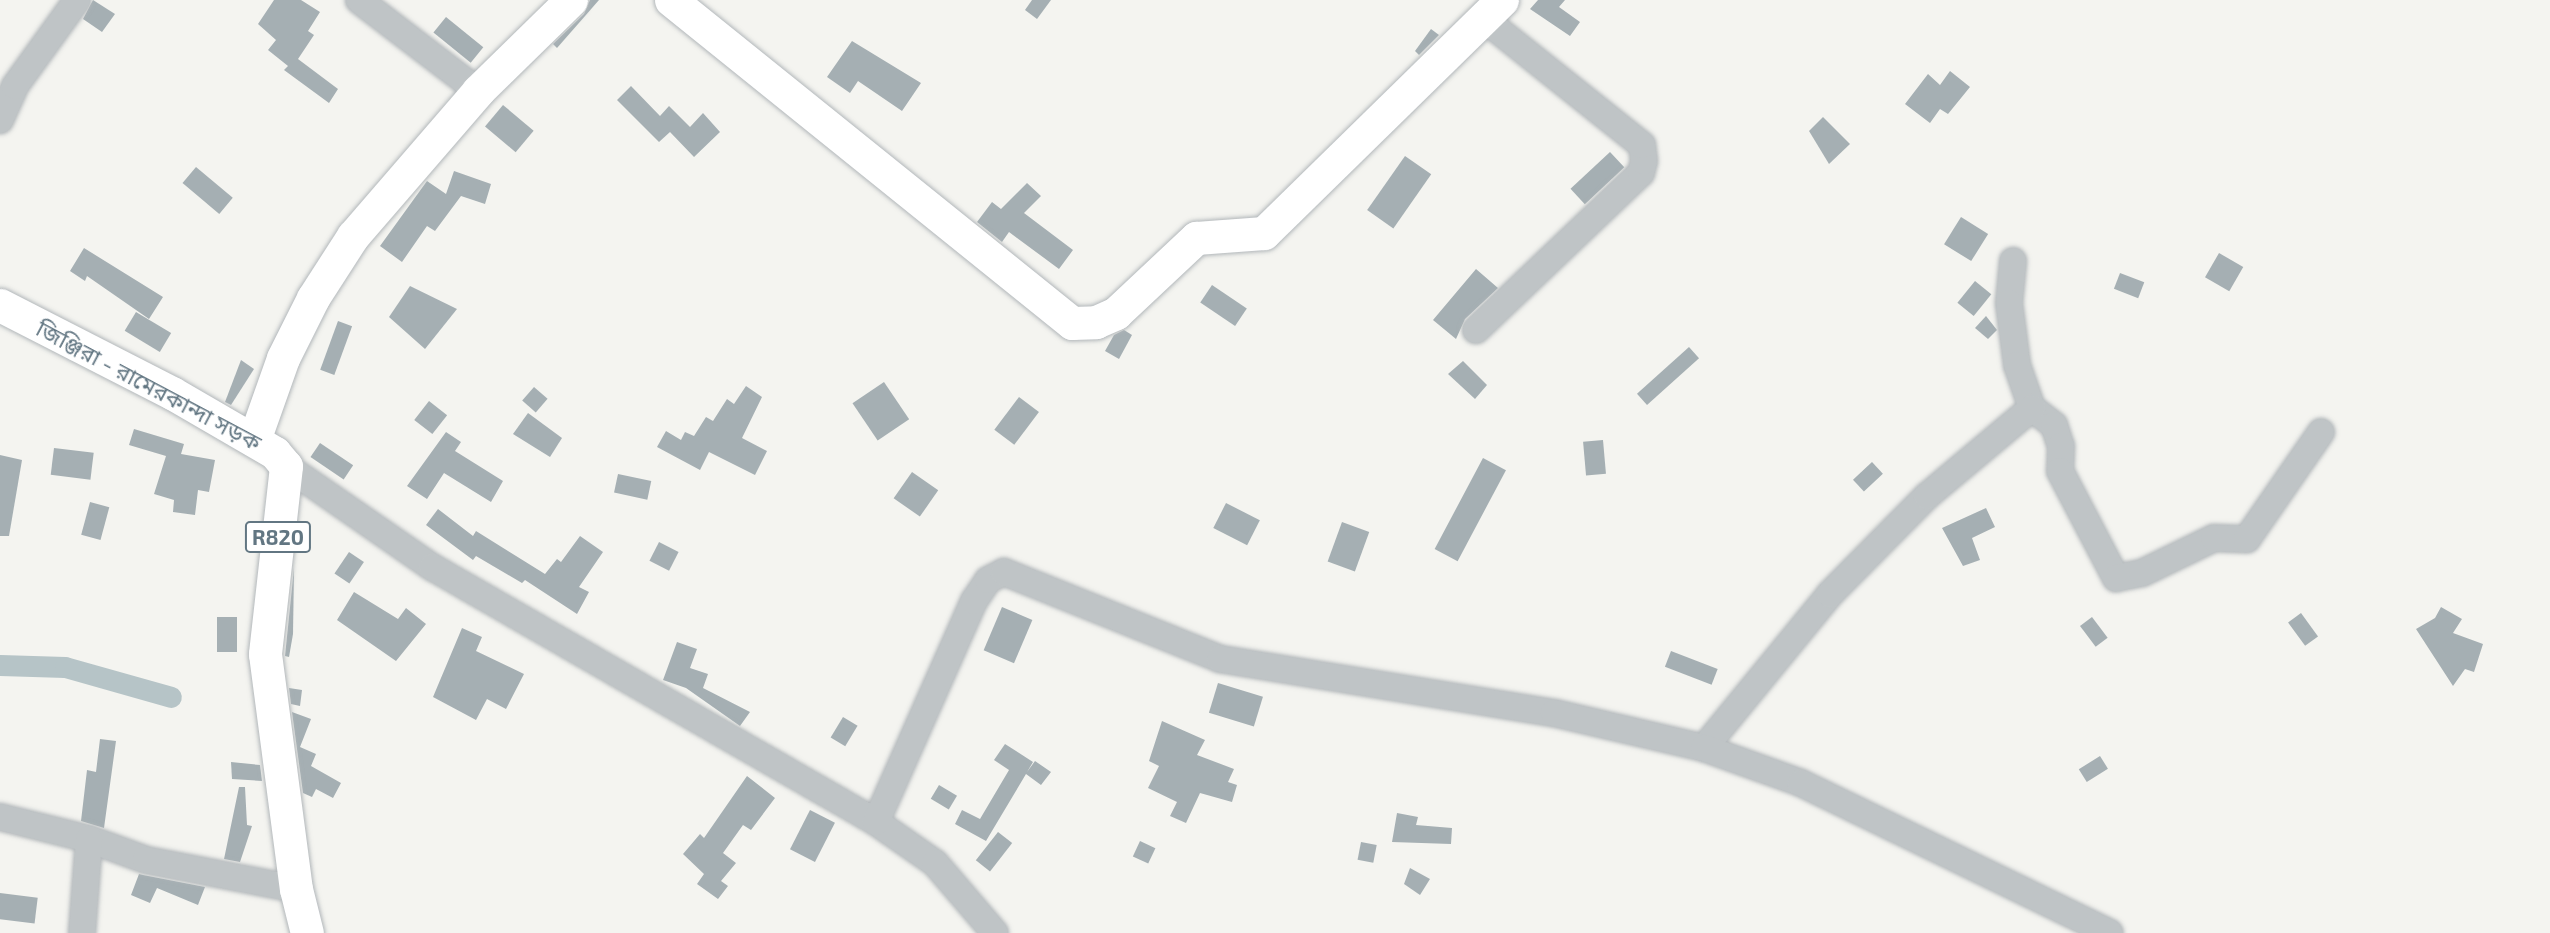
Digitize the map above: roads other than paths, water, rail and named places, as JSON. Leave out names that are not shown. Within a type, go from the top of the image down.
[{"type":"main road","points":[[254,440],[283,358],[313,298],[354,236],[478,91],[571,0]]},
{"type":"main road","points":[[671,0],[1072,323],[1096,322],[1116,313],[1196,237],[1264,233],[1493,9]]},
{"type":"main road","name":"জিঞ্জিরা - রামেরকান্দা সড়ক","points":[[0,305],[254,440],[275,453],[286,466],[265,654],[296,889],[307,933]]},
{"type":"street","points":[[0,120],[15,86],[77,0]]},
{"type":"street","points":[[359,0],[478,91]]},
{"type":"street","points":[[1476,330],[1641,173],[1644,161],[1642,145],[1493,9]]},
{"type":"street","points":[[2013,261],[2009,303],[2017,365],[2032,408],[2054,425],[2061,446],[2060,471],[2070,496],[2112,574],[2120,580],[2214,538],[2247,538],[2321,432]]},
{"type":"street","points":[[1704,748],[1830,594],[1927,496],[2032,408]]},
{"type":"street","points":[[286,466],[432,568],[876,821],[935,863],[995,933]]},
{"type":"street","points":[[876,821],[974,601],[988,580],[1004,572],[1099,607],[1220,659],[1554,713],[1704,748],[1801,783],[2110,933]]},
{"type":"street","points":[[0,817],[89,839],[146,860],[296,889]]},
{"type":"street","points":[[82,933],[89,839]]},
{"type":"waterway","points":[[0,665],[65,667],[171,697]]}]
